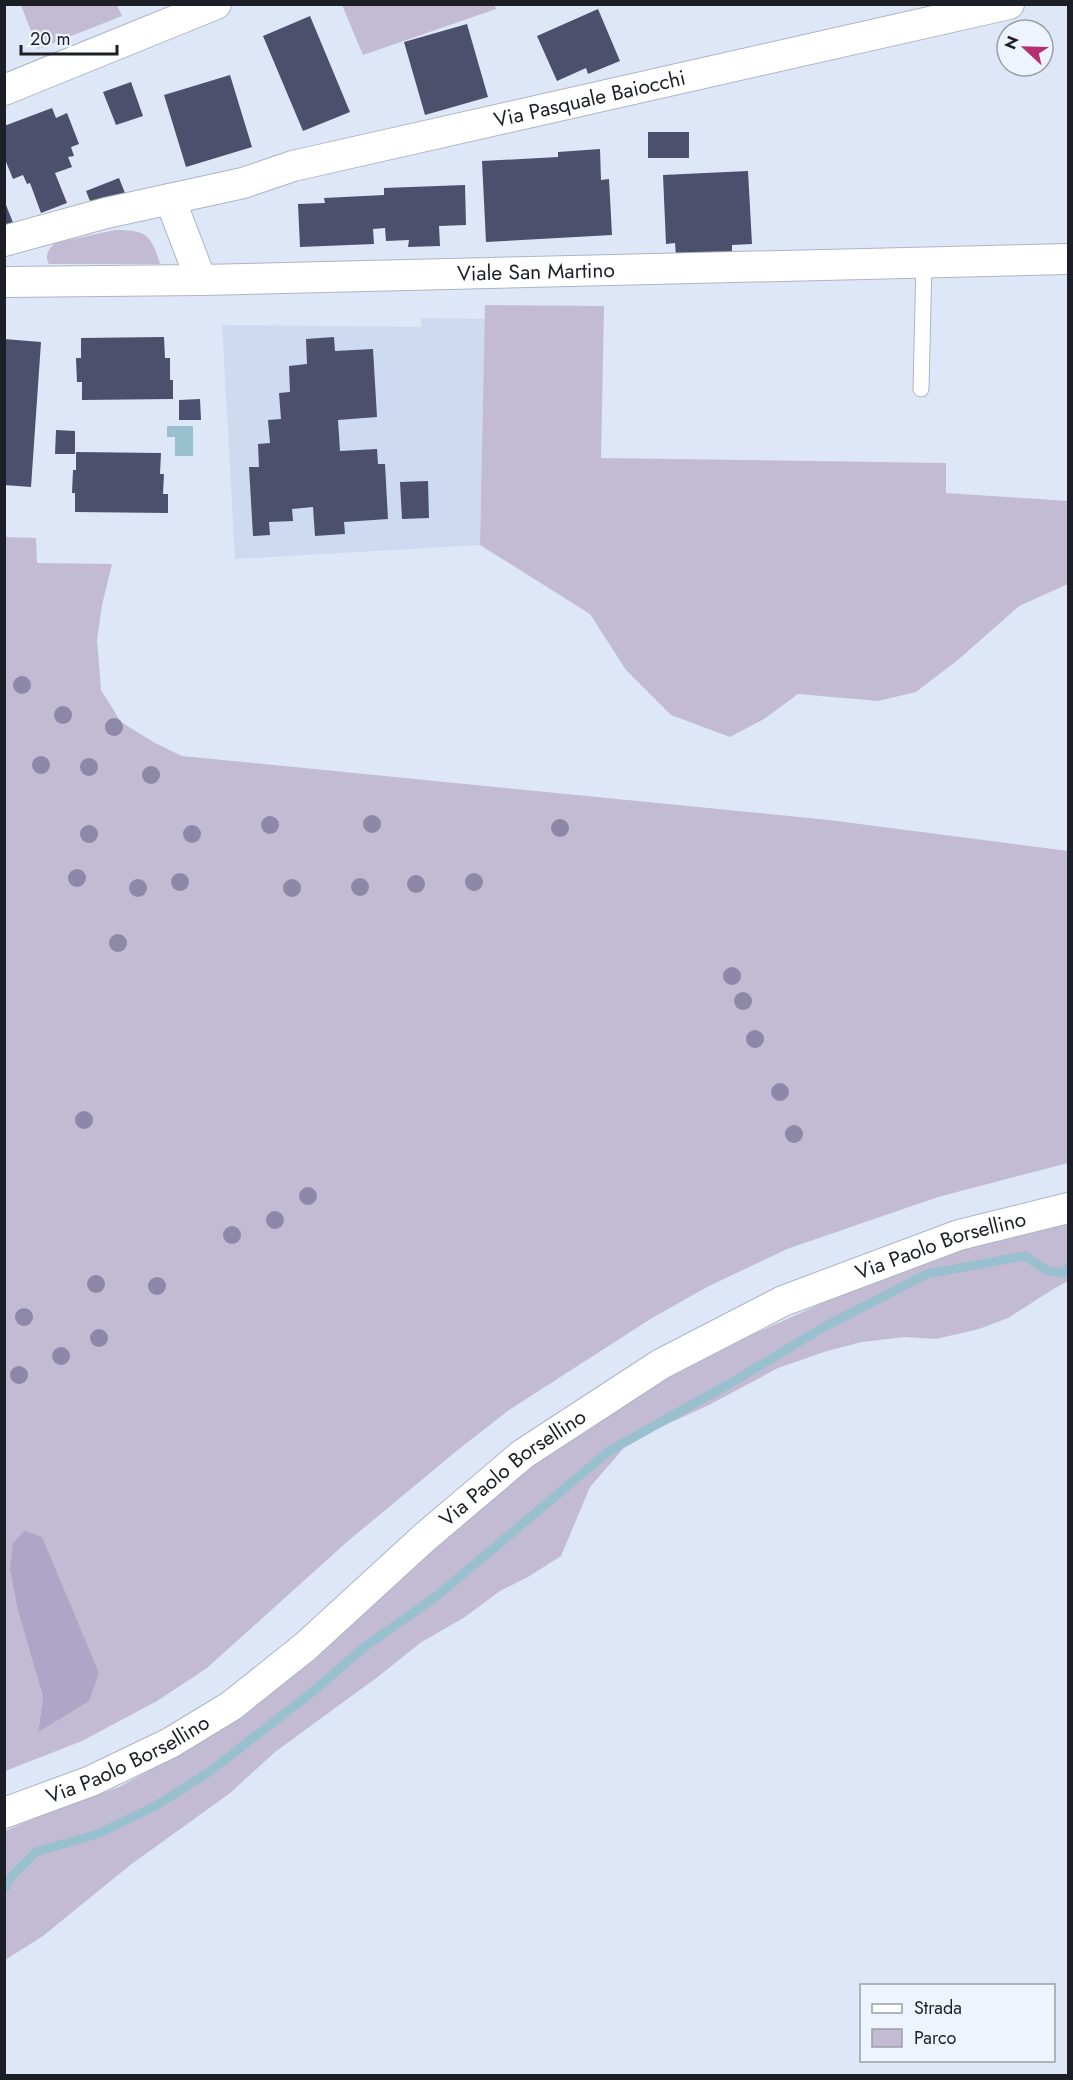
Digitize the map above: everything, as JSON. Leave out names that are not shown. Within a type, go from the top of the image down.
[{"type":"street","points":[[4,90],[216,4]]},
{"type":"street","name":"Via Pasquale Baiocchi","points":[[10,282],[11,240],[106,213],[243,183],[293,166],[1009,4]]},
{"type":"street","points":[[171,199],[201,280]]},
{"type":"street","name":"Viale San Martino","points":[[10,282],[201,280],[1068,259]]},
{"type":"street","name":"Via Paolo Borsellino","points":[[4,1813],[101,1777],[170,1743],[231,1706],[305,1647],[522,1454],[661,1364],[783,1302],[959,1235],[1068,1208]]},
{"type":"lane","points":[[921,389],[924,263]]},
{"type":"shaded area","points":[[421,318],[485,319],[480,545],[235,559],[222,325],[421,327]]},
{"type":"shaded area","points":[[167,426],[193,426],[193,456],[175,456],[175,437],[167,437]]},
{"type":"shaded area","points":[[24,1531],[42,1537],[99,1673],[89,1701],[38,1732],[43,1697],[17,1608],[10,1569],[13,1543]]},
{"type":"green space","points":[[494,4],[496,9],[363,55],[342,5]]},
{"type":"green space","points":[[21,5],[117,5],[122,16],[38,49]]},
{"type":"green space","points":[[115,230],[134,231],[146,236],[154,246],[160,264],[49,264],[47,255],[55,243]]},
{"type":"green space","points":[[485,305],[604,306],[601,458],[946,463],[946,493],[1068,501],[1068,584],[1019,606],[959,659],[916,692],[878,701],[798,694],[764,719],[730,737],[671,715],[626,670],[590,614],[480,545]]},
{"type":"green space","points":[[5,537],[36,538],[37,563],[112,564],[102,605],[97,640],[101,690],[121,722],[182,756],[829,820],[1068,851],[1068,1163],[938,1197],[787,1249],[707,1287],[652,1318],[509,1410],[459,1449],[348,1541],[207,1668],[157,1701],[82,1741],[5,1771]],"holes":[[[10,1569],[87,1648],[99,1673],[38,1731],[43,1697],[17,1608]]]},
{"type":"green space","points":[[1068,1223],[1068,1281],[1008,1318],[979,1329],[936,1339],[905,1337],[862,1342],[827,1351],[778,1368],[709,1405],[630,1441],[590,1487],[561,1556],[500,1591],[465,1617],[420,1643],[275,1752],[230,1793],[129,1866],[43,1936],[5,1960],[5,1831],[119,1787],[194,1746],[266,1691],[505,1487],[575,1435],[664,1380],[749,1336],[912,1263],[1024,1231]]},
{"type":"building","points":[[598,9],[620,61],[588,74],[586,68],[557,81],[537,36]]},
{"type":"building","points":[[310,16],[350,112],[303,131],[263,36]]},
{"type":"building","points":[[467,24],[488,97],[425,115],[404,42]]},
{"type":"building","points":[[230,75],[252,147],[186,167],[164,95]]},
{"type":"building","points":[[131,82],[143,116],[116,125],[103,92]]},
{"type":"building","points":[[52,108],[56,118],[67,113],[79,144],[71,147],[74,156],[68,157],[72,167],[55,173],[67,203],[41,213],[30,183],[27,184],[23,175],[13,179],[4,157],[4,126]]},
{"type":"building","points":[[648,132],[689,132],[689,158],[648,158]]},
{"type":"building","points":[[600,149],[601,180],[609,179],[612,235],[486,242],[482,161],[558,157],[558,152]]},
{"type":"building","points":[[748,171],[752,244],[732,245],[732,253],[676,256],[675,243],[666,244],[663,175]]},
{"type":"building","points":[[119,178],[125,193],[92,206],[86,191]]},
{"type":"building","points":[[465,185],[466,225],[439,226],[440,246],[408,247],[409,240],[386,241],[385,228],[373,229],[374,244],[300,247],[298,204],[325,203],[324,198],[384,195],[384,188]]},
{"type":"building","points":[[4,200],[14,225],[4,227]]},
{"type":"building","points":[[164,337],[165,358],[170,358],[173,399],[82,400],[82,382],[77,382],[76,358],[81,358],[81,338]]},
{"type":"building","points":[[334,337],[335,351],[373,349],[377,417],[338,420],[340,451],[377,449],[378,464],[385,464],[388,519],[344,522],[345,534],[315,536],[313,507],[292,509],[293,521],[269,522],[270,535],[253,536],[249,467],[259,467],[258,444],[270,443],[268,420],[281,419],[279,393],[290,392],[289,366],[307,364],[306,339]]},
{"type":"building","points":[[4,339],[41,342],[31,487],[4,485]]},
{"type":"building","points":[[200,399],[201,420],[179,420],[179,400]]},
{"type":"building","points":[[56,430],[75,431],[75,454],[55,454]]},
{"type":"building","points":[[76,452],[161,453],[160,474],[164,474],[163,494],[168,494],[168,513],[75,512],[75,493],[72,493]]},
{"type":"building","points":[[428,481],[429,518],[402,519],[400,482]]},
{"type":"waterway","points":[[4,1890],[9,1879],[36,1852],[100,1833],[157,1805],[209,1772],[316,1689],[363,1648],[438,1595],[609,1451],[729,1384],[822,1328],[927,1274],[1025,1256],[1048,1271],[1062,1273],[1068,1268]]}]
